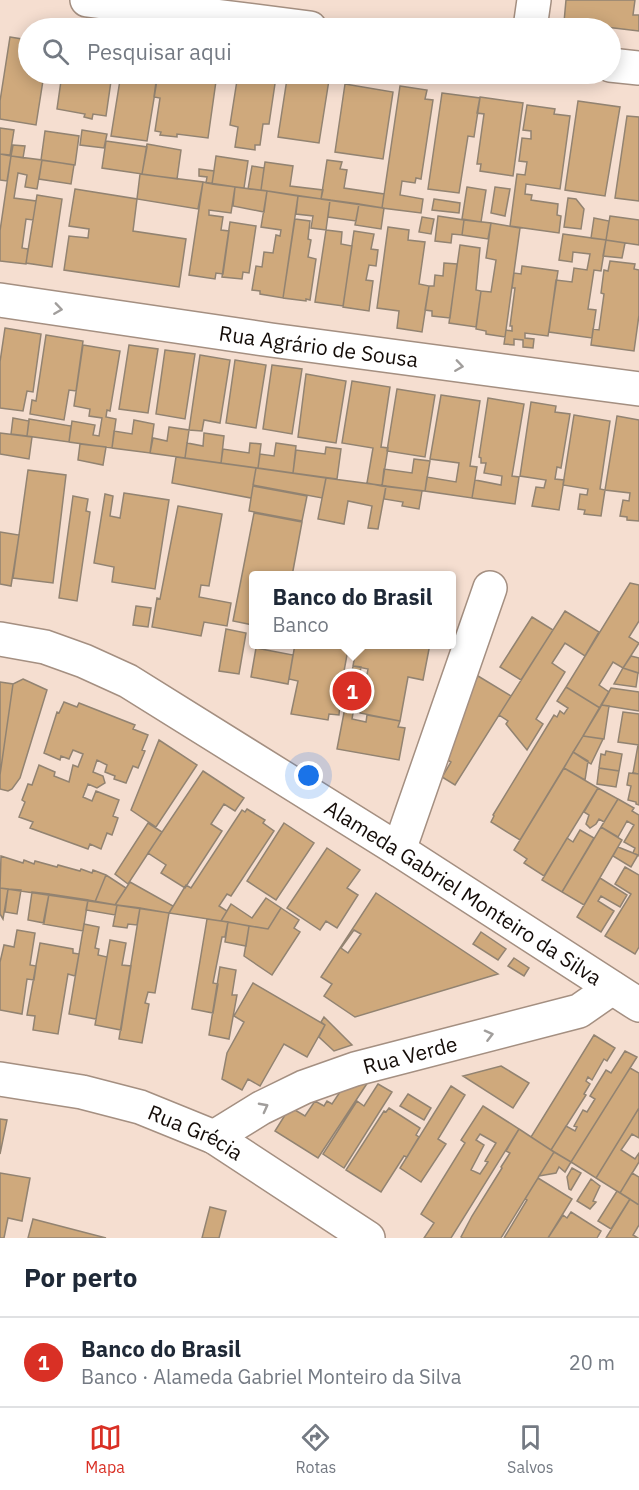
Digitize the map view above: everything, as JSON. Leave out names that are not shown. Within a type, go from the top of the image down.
[{"type":"street","points":[[87,0],[149,4],[243,18]]},
{"type":"street","points":[[531,18],[534,0]]},
{"type":"street","points":[[621,66],[639,68]]},
{"type":"street","name":"Rua Agrário de Sousa","points":[[0,300],[271,340],[639,389]]},
{"type":"street","points":[[399,850],[490,588]]},
{"type":"street","name":"Alameda Gabriel Monteiro da Silva","points":[[0,639],[45,647],[84,661],[128,681],[399,850],[639,1005]]},
{"type":"street","name":"Rua Verde","points":[[214,1137],[261,1108],[304,1087],[355,1069],[579,1011],[612,988]]},
{"type":"street","name":"Rua Grécia","points":[[0,1079],[82,1092],[140,1107],[214,1137],[368,1238]]},
{"type":"building","points":[[566,0],[635,0],[633,15],[639,15],[639,31],[621,29],[621,18],[564,18]]},
{"type":"building","points":[[10,37],[18,38],[18,84],[42,84],[36,125],[0,119],[0,101]]},
{"type":"building","points":[[61,84],[111,84],[106,116],[93,114],[92,119],[84,117],[85,114],[57,109]]},
{"type":"building","points":[[119,84],[156,84],[147,141],[111,136]]},
{"type":"building","points":[[156,84],[216,84],[208,138],[177,134],[177,137],[160,135],[161,132],[155,131],[160,98],[154,97]]},
{"type":"building","points":[[236,84],[275,84],[269,124],[263,124],[260,145],[255,145],[255,150],[235,147],[238,127],[230,125]]},
{"type":"building","points":[[286,84],[328,84],[319,143],[278,137]]},
{"type":"building","points":[[345,84],[393,92],[383,159],[335,152]]},
{"type":"building","points":[[400,86],[427,90],[425,99],[433,100],[421,179],[416,178],[415,183],[402,181],[400,195],[423,199],[421,213],[382,208]]},
{"type":"building","points":[[442,93],[480,98],[474,137],[468,136],[459,193],[428,189]]},
{"type":"building","points":[[480,97],[523,103],[513,176],[480,171],[481,164],[477,164],[484,114],[477,113]]},
{"type":"building","points":[[578,101],[620,107],[605,196],[565,190]]},
{"type":"building","points":[[527,105],[555,109],[554,114],[570,116],[560,189],[526,184],[525,194],[532,195],[531,200],[558,204],[557,215],[561,216],[559,233],[510,226],[517,174],[525,175],[527,162],[519,161],[522,138],[531,139],[531,131],[523,130]]},
{"type":"building","points":[[627,116],[639,117],[639,201],[615,198]]},
{"type":"building","points":[[0,128],[14,130],[10,155],[0,154]]},
{"type":"building","points":[[82,130],[107,134],[104,148],[80,145]]},
{"type":"building","points":[[45,131],[79,136],[75,165],[41,160]]},
{"type":"building","points":[[106,141],[147,147],[142,174],[102,168]]},
{"type":"building","points":[[147,144],[181,150],[177,179],[142,174]]},
{"type":"building","points":[[13,145],[25,146],[23,158],[11,156]]},
{"type":"building","points":[[0,154],[11,156],[7,181],[0,180]]},
{"type":"building","points":[[11,156],[42,160],[37,189],[25,187],[27,175],[18,173],[14,198],[36,201],[33,220],[26,219],[22,248],[28,249],[26,264],[0,261],[0,231]]},
{"type":"building","points":[[216,156],[248,161],[244,188],[212,184]]},
{"type":"building","points":[[42,160],[74,165],[71,184],[39,179]]},
{"type":"building","points":[[327,160],[342,162],[340,169],[347,170],[344,188],[384,194],[382,208],[321,199]]},
{"type":"building","points":[[265,162],[293,166],[290,186],[323,190],[321,199],[261,190]]},
{"type":"building","points":[[252,166],[264,168],[261,190],[248,189]]},
{"type":"building","points":[[199,169],[214,171],[212,184],[206,183],[207,177],[199,176]]},
{"type":"building","points":[[140,174],[203,182],[198,209],[137,199]]},
{"type":"building","points":[[203,182],[235,187],[231,213],[209,210],[209,215],[223,217],[221,230],[229,231],[223,274],[216,273],[215,279],[189,275]]},
{"type":"building","points":[[235,187],[267,191],[264,212],[233,206]]},
{"type":"building","points":[[467,187],[486,190],[481,222],[462,219]]},
{"type":"building","points":[[495,187],[510,189],[505,216],[491,213]]},
{"type":"building","points":[[75,189],[137,199],[133,231],[186,239],[179,287],[64,270],[69,236],[88,238],[89,229],[69,226]]},
{"type":"building","points":[[267,191],[298,196],[283,298],[260,294],[260,291],[252,290],[256,266],[262,267],[264,252],[273,253],[276,235],[280,236],[281,230],[261,227]]},
{"type":"building","points":[[37,195],[62,199],[52,267],[26,263]]},
{"type":"building","points":[[298,196],[330,200],[326,230],[311,228],[313,216],[296,214]]},
{"type":"building","points":[[568,198],[576,199],[584,209],[581,229],[564,227]]},
{"type":"building","points":[[434,199],[460,203],[459,213],[432,210]]},
{"type":"building","points":[[330,200],[359,204],[356,221],[328,217]]},
{"type":"building","points":[[359,204],[384,208],[381,229],[355,225]]},
{"type":"building","points":[[438,216],[464,220],[462,235],[452,234],[451,243],[435,241]]},
{"type":"building","points":[[610,216],[639,220],[639,245],[606,240]]},
{"type":"building","points":[[422,217],[434,219],[431,234],[419,232]]},
{"type":"building","points":[[594,218],[609,221],[606,240],[591,238]]},
{"type":"building","points":[[295,219],[310,221],[308,239],[311,240],[308,257],[316,259],[310,300],[306,299],[306,301],[283,298]]},
{"type":"building","points":[[464,220],[491,223],[488,239],[462,235]]},
{"type":"building","points":[[230,222],[256,226],[249,273],[243,272],[242,279],[222,277]]},
{"type":"building","points":[[491,223],[520,228],[505,337],[486,334],[486,331],[476,329],[481,291],[491,292],[496,260],[486,258]]},
{"type":"building","points":[[388,227],[409,230],[408,240],[425,242],[419,284],[429,286],[422,332],[397,328],[399,311],[377,308]]},
{"type":"building","points":[[326,230],[342,232],[341,244],[352,246],[343,306],[315,302]]},
{"type":"building","points":[[354,231],[374,234],[371,249],[378,250],[376,266],[369,265],[366,280],[373,281],[369,311],[343,307]]},
{"type":"building","points":[[563,234],[606,240],[601,271],[594,270],[588,309],[596,310],[592,338],[549,332],[556,280],[572,282],[574,268],[587,270],[590,254],[573,252],[572,262],[559,260]]},
{"type":"building","points":[[606,240],[625,243],[622,258],[603,256]]},
{"type":"building","points":[[460,245],[480,248],[476,290],[481,291],[476,327],[449,323]]},
{"type":"building","points":[[610,261],[635,264],[634,269],[639,270],[639,315],[634,351],[591,345],[593,329],[599,330],[604,294],[601,293],[604,270],[608,271]]},
{"type":"building","points":[[444,263],[457,264],[450,318],[432,316],[432,311],[425,310],[429,286],[434,286],[435,275],[443,276]]},
{"type":"building","points":[[522,266],[558,271],[548,336],[525,333],[525,338],[534,339],[533,348],[523,347],[523,340],[514,339],[514,345],[504,344],[506,330],[512,331],[512,326],[510,326],[515,288],[512,288],[514,273],[521,274]]},
{"type":"building","points":[[5,328],[41,334],[33,392],[27,391],[23,411],[0,408],[0,362]]},
{"type":"building","points":[[46,335],[83,341],[76,391],[69,390],[64,420],[30,414],[32,400],[36,401]]},
{"type":"building","points":[[83,345],[120,351],[110,411],[107,410],[106,417],[116,419],[112,448],[69,442],[72,421],[95,425],[93,435],[99,436],[102,418],[89,416],[90,409],[74,406]]},
{"type":"building","points":[[129,345],[158,349],[148,413],[119,409]]},
{"type":"building","points":[[165,350],[195,354],[185,419],[156,414]]},
{"type":"building","points":[[200,355],[230,360],[220,423],[204,420],[202,431],[189,430]]},
{"type":"building","points":[[235,360],[266,365],[256,428],[226,423]]},
{"type":"building","points":[[272,365],[302,369],[292,434],[263,429]]},
{"type":"building","points":[[306,374],[346,381],[336,443],[298,437]]},
{"type":"building","points":[[352,381],[390,387],[381,447],[388,448],[382,486],[367,483],[373,448],[342,443]]},
{"type":"building","points":[[397,389],[435,395],[425,457],[387,451]]},
{"type":"building","points":[[441,395],[480,401],[470,466],[477,467],[472,498],[425,491],[427,477],[456,482],[459,463],[430,459]]},
{"type":"building","points":[[488,398],[524,404],[512,476],[519,477],[515,504],[472,498],[475,480],[501,485],[502,476],[484,473],[486,463],[481,463],[479,457]]},
{"type":"building","points":[[531,402],[556,406],[555,412],[570,414],[561,468],[557,467],[555,479],[564,480],[559,510],[532,506],[536,487],[544,488],[546,480],[520,476]]},
{"type":"building","points":[[574,415],[610,421],[600,489],[605,490],[601,516],[584,514],[585,510],[578,509],[580,494],[587,495],[588,489],[563,485]]},
{"type":"building","points":[[617,416],[639,420],[639,521],[627,520],[627,517],[620,516],[623,500],[629,501],[630,493],[605,490]]},
{"type":"building","points":[[13,418],[29,421],[27,436],[11,434]]},
{"type":"building","points":[[29,419],[71,426],[69,442],[27,436]]},
{"type":"building","points":[[134,420],[154,424],[150,453],[112,448],[114,431],[132,434]]},
{"type":"building","points":[[169,427],[189,430],[185,458],[150,453],[153,438],[167,441]]},
{"type":"building","points":[[0,433],[32,437],[29,459],[0,454]]},
{"type":"building","points":[[204,433],[224,436],[221,463],[185,458],[187,443],[203,446]]},
{"type":"building","points":[[250,443],[261,444],[258,468],[221,463],[223,449],[249,453]]},
{"type":"building","points":[[276,443],[296,446],[293,473],[258,468],[260,454],[274,456]]},
{"type":"building","points":[[80,444],[106,447],[103,465],[78,460]]},
{"type":"building","points":[[326,447],[341,449],[337,479],[293,473],[296,450],[325,454]]},
{"type":"building","points":[[176,457],[256,468],[251,498],[172,483]]},
{"type":"building","points":[[414,459],[430,461],[425,491],[382,486],[384,469],[412,473]]},
{"type":"building","points":[[256,468],[326,478],[322,498],[253,485]]},
{"type":"building","points":[[28,470],[66,475],[53,583],[13,578]]},
{"type":"building","points":[[326,478],[386,486],[378,529],[368,528],[372,506],[348,501],[344,524],[318,519]]},
{"type":"building","points":[[253,486],[307,496],[302,521],[249,511]]},
{"type":"building","points":[[386,486],[422,491],[419,509],[402,506],[403,502],[384,499]]},
{"type":"building","points":[[124,493],[169,500],[155,589],[112,582],[114,567],[94,563],[105,494],[113,496],[110,516],[120,518]]},
{"type":"building","points":[[73,496],[88,499],[86,511],[90,512],[77,601],[59,598]]},
{"type":"building","points":[[178,506],[222,514],[209,586],[201,585],[199,597],[231,603],[227,626],[204,622],[201,636],[152,627],[157,598],[160,599]]},
{"type":"building","points":[[254,513],[302,522],[293,571],[249,571],[249,624],[233,621]]},
{"type":"building","points":[[0,532],[19,535],[11,586],[0,584]]},
{"type":"building","points":[[630,583],[639,585],[639,621],[629,637],[639,643],[623,668],[613,662],[599,685],[609,692],[600,708],[566,687]]},
{"type":"building","points":[[136,606],[151,608],[148,627],[133,625]]},
{"type":"building","points":[[565,611],[599,632],[585,656],[565,643],[552,663],[565,672],[536,719],[543,724],[527,750],[506,724],[508,721],[499,715]]},
{"type":"building","points":[[532,617],[553,630],[521,680],[500,667]]},
{"type":"building","points":[[226,629],[246,633],[239,674],[219,671]]},
{"type":"building","points":[[256,649],[293,655],[288,684],[251,677]]},
{"type":"building","points":[[294,649],[348,649],[338,704],[340,704],[339,715],[329,714],[328,720],[291,714],[298,681],[289,679]]},
{"type":"building","points":[[356,649],[429,649],[423,680],[408,677],[400,721],[360,713],[368,669],[353,666]]},
{"type":"building","points":[[631,656],[639,658],[639,673],[623,668]]},
{"type":"building","points":[[353,666],[361,667],[352,719],[366,722],[367,715],[400,721],[398,727],[405,728],[399,760],[337,749]]},
{"type":"building","points":[[623,668],[638,673],[636,687],[614,684]]},
{"type":"building","points":[[478,676],[511,696],[455,785],[442,777],[451,762],[440,755],[438,740]]},
{"type":"building","points":[[23,679],[47,690],[20,778],[8,791],[0,789],[0,775],[13,684]]},
{"type":"building","points":[[0,682],[13,684],[0,775]]},
{"type":"building","points":[[566,687],[600,708],[520,840],[491,822],[493,815],[554,715],[557,717],[560,711],[564,714],[568,708],[557,701]]},
{"type":"building","points":[[611,688],[639,692],[639,711],[601,705]]},
{"type":"building","points":[[64,702],[77,707],[79,703],[135,725],[133,729],[148,735],[138,768],[133,766],[126,783],[114,779],[115,776],[105,772],[107,765],[97,760],[93,772],[103,776],[105,783],[97,788],[88,784],[83,797],[92,801],[96,791],[119,800],[113,816],[118,818],[112,835],[107,833],[101,849],[90,844],[88,849],[30,828],[33,822],[19,817],[25,802],[22,800],[28,784],[32,785],[39,765],[55,772],[54,776],[69,782],[73,765],[78,767],[83,754],[73,750],[69,759],[61,756],[60,760],[44,753],[57,712],[59,713]]},
{"type":"building","points":[[601,705],[609,706],[604,739],[583,736]]},
{"type":"building","points":[[623,712],[639,714],[639,745],[618,742]]},
{"type":"building","points":[[583,736],[603,739],[591,764],[573,752]]},
{"type":"building","points":[[159,740],[197,765],[156,827],[131,810]]},
{"type":"building","points":[[639,745],[639,774],[633,773]]},
{"type":"building","points":[[606,751],[622,754],[619,771],[599,768],[601,754],[605,755]]},
{"type":"building","points":[[573,752],[588,761],[585,780],[564,768]]},
{"type":"building","points":[[564,768],[598,788],[544,876],[524,863],[527,859],[514,850]]},
{"type":"building","points":[[599,768],[619,771],[616,787],[597,784]]},
{"type":"building","points":[[203,771],[244,798],[235,811],[224,804],[211,824],[222,831],[185,888],[161,873],[166,865],[148,853]]},
{"type":"building","points":[[629,773],[639,774],[639,805],[628,800],[631,786],[627,785]]},
{"type":"building","points":[[598,788],[618,799],[604,822],[599,819],[590,828],[586,824],[589,815],[584,812]]},
{"type":"building","points":[[618,799],[634,808],[632,811],[639,815],[639,856],[633,853],[635,848],[624,842],[634,825],[627,821],[618,837],[601,827]]},
{"type":"building","points":[[247,809],[265,820],[263,823],[274,831],[231,896],[227,894],[219,906],[227,911],[221,921],[169,913],[186,885],[191,888],[242,810],[245,812]]},
{"type":"building","points":[[148,823],[162,832],[128,884],[115,874]]},
{"type":"building","points":[[284,823],[314,843],[276,900],[247,881]]},
{"type":"building","points":[[601,827],[622,840],[584,905],[562,892]]},
{"type":"building","points":[[580,830],[594,838],[562,892],[542,880],[567,838],[573,842]]},
{"type":"building","points":[[618,847],[638,855],[631,867],[613,856]]},
{"type":"building","points":[[327,848],[360,870],[347,888],[358,895],[337,928],[326,921],[320,930],[287,908]]},
{"type":"building","points":[[1,856],[23,863],[24,860],[34,864],[35,861],[92,873],[93,870],[106,875],[95,902],[0,888]]},
{"type":"building","points":[[625,867],[639,875],[639,947],[635,954],[605,936],[631,894],[615,884]]},
{"type":"building","points":[[106,875],[126,888],[115,905],[95,902]]},
{"type":"building","points":[[600,878],[627,895],[620,907],[601,896],[598,901],[614,911],[601,932],[577,917]]},
{"type":"building","points":[[130,882],[173,906],[169,913],[115,905]]},
{"type":"building","points":[[0,888],[8,889],[3,919],[0,914]]},
{"type":"building","points":[[8,889],[21,890],[17,914],[5,912]]},
{"type":"building","points":[[32,892],[49,894],[44,923],[28,920]]},
{"type":"building","points":[[376,893],[498,974],[355,1017],[324,996],[332,984],[321,977]],"holes":[[[354,930],[361,934],[348,953],[341,948]]]},
{"type":"building","points":[[49,894],[88,900],[83,931],[43,924]]},
{"type":"building","points":[[266,898],[281,908],[268,929],[221,921],[231,904],[252,918]]},
{"type":"building","points":[[88,900],[117,905],[115,915],[86,910]]},
{"type":"building","points":[[117,905],[140,908],[137,925],[128,924],[127,928],[113,926]]},
{"type":"building","points":[[140,908],[169,913],[155,993],[148,992],[145,1003],[149,1004],[142,1043],[119,1039]]},
{"type":"building","points":[[281,908],[299,920],[294,928],[300,932],[272,975],[244,956],[249,926],[268,929]]},
{"type":"building","points":[[207,919],[228,922],[225,937],[222,937],[213,983],[218,984],[213,1013],[192,1009]]},
{"type":"building","points":[[228,922],[249,926],[246,946],[225,942]]},
{"type":"building","points":[[84,924],[99,927],[95,948],[99,949],[98,955],[107,957],[96,1019],[69,1014]]},
{"type":"building","points":[[17,930],[35,933],[30,965],[36,966],[34,980],[27,979],[22,1014],[0,1010],[0,962],[4,945],[14,947]]},
{"type":"building","points":[[481,932],[506,949],[498,960],[473,944]]},
{"type":"building","points":[[110,940],[126,943],[122,965],[131,966],[121,1030],[95,1025]]},
{"type":"building","points":[[40,943],[73,949],[73,953],[79,954],[75,976],[68,974],[58,1034],[33,1030],[35,1016],[27,1015]]},
{"type":"building","points":[[514,958],[529,968],[524,976],[508,966]]},
{"type":"building","points":[[220,967],[236,970],[232,995],[237,995],[229,1039],[209,1035]]},
{"type":"building","points":[[253,983],[325,1025],[307,1057],[284,1044],[260,1086],[248,1079],[242,1090],[222,1079],[227,1053],[244,1022],[234,1016]]},
{"type":"building","points":[[324,1017],[352,1045],[334,1051],[319,1037],[325,1025],[321,1022]]},
{"type":"building","points":[[594,1035],[615,1048],[607,1061],[604,1059],[592,1080],[588,1077],[586,1081],[590,1084],[584,1094],[586,1095],[551,1150],[531,1137]]},
{"type":"building","points":[[625,1051],[637,1057],[571,1162],[551,1150],[566,1126],[575,1131],[577,1127],[574,1126],[583,1110],[587,1112],[595,1099],[590,1096],[606,1070],[611,1073]]},
{"type":"building","points":[[501,1066],[529,1083],[513,1108],[463,1076]]},
{"type":"building","points":[[630,1068],[639,1073],[639,1108],[596,1178],[571,1162]]},
{"type":"building","points":[[370,1079],[318,1158],[275,1131],[290,1107],[305,1116],[315,1101],[324,1106],[327,1101],[332,1104],[340,1092],[335,1089]]},
{"type":"building","points":[[378,1084],[392,1092],[344,1168],[323,1154],[357,1101],[364,1106]]},
{"type":"building","points":[[451,1086],[465,1095],[438,1139],[446,1144],[421,1182],[400,1168]]},
{"type":"building","points":[[408,1094],[431,1108],[424,1120],[400,1106]]},
{"type":"building","points":[[483,1106],[519,1129],[451,1238],[424,1238],[434,1223],[421,1214],[465,1143],[461,1140]],"holes":[[[480,1134],[496,1143],[480,1174],[471,1170],[484,1145],[476,1140]]]},
{"type":"building","points":[[389,1108],[420,1128],[416,1135],[419,1137],[407,1157],[404,1156],[381,1192],[346,1170],[384,1111],[386,1112]]},
{"type":"building","points":[[639,1108],[639,1138],[632,1134],[621,1150],[635,1159],[639,1153],[639,1162],[620,1193],[596,1178]]},
{"type":"building","points":[[0,1119],[7,1120],[0,1154]]},
{"type":"building","points":[[519,1129],[554,1152],[501,1238],[461,1237],[502,1168],[510,1153],[506,1151]]},
{"type":"building","points":[[554,1152],[571,1162],[565,1172],[559,1167],[556,1173],[539,1176]]},
{"type":"building","points":[[572,1168],[581,1173],[571,1190],[567,1177]]},
{"type":"building","points":[[0,1173],[30,1178],[22,1221],[8,1218],[4,1238],[0,1238]]},
{"type":"building","points":[[632,1173],[639,1177],[639,1205],[620,1193]]},
{"type":"building","points":[[538,1178],[572,1199],[548,1238],[504,1238],[527,1200],[525,1199]]},
{"type":"building","points":[[591,1179],[600,1186],[593,1201],[596,1202],[590,1209],[577,1201]]},
{"type":"building","points":[[617,1191],[630,1199],[611,1229],[598,1221]]},
{"type":"building","points":[[630,1199],[639,1205],[639,1225],[633,1235],[638,1238],[606,1238]]},
{"type":"building","points":[[210,1207],[226,1211],[219,1238],[202,1238]]},
{"type":"building","points":[[571,1212],[601,1231],[597,1238],[548,1238],[563,1215],[567,1218]]},
{"type":"building","points":[[33,1219],[106,1238],[28,1238]]},
{"type":"place","name":"Banco do Brasil","points":[[352,691]]}]
